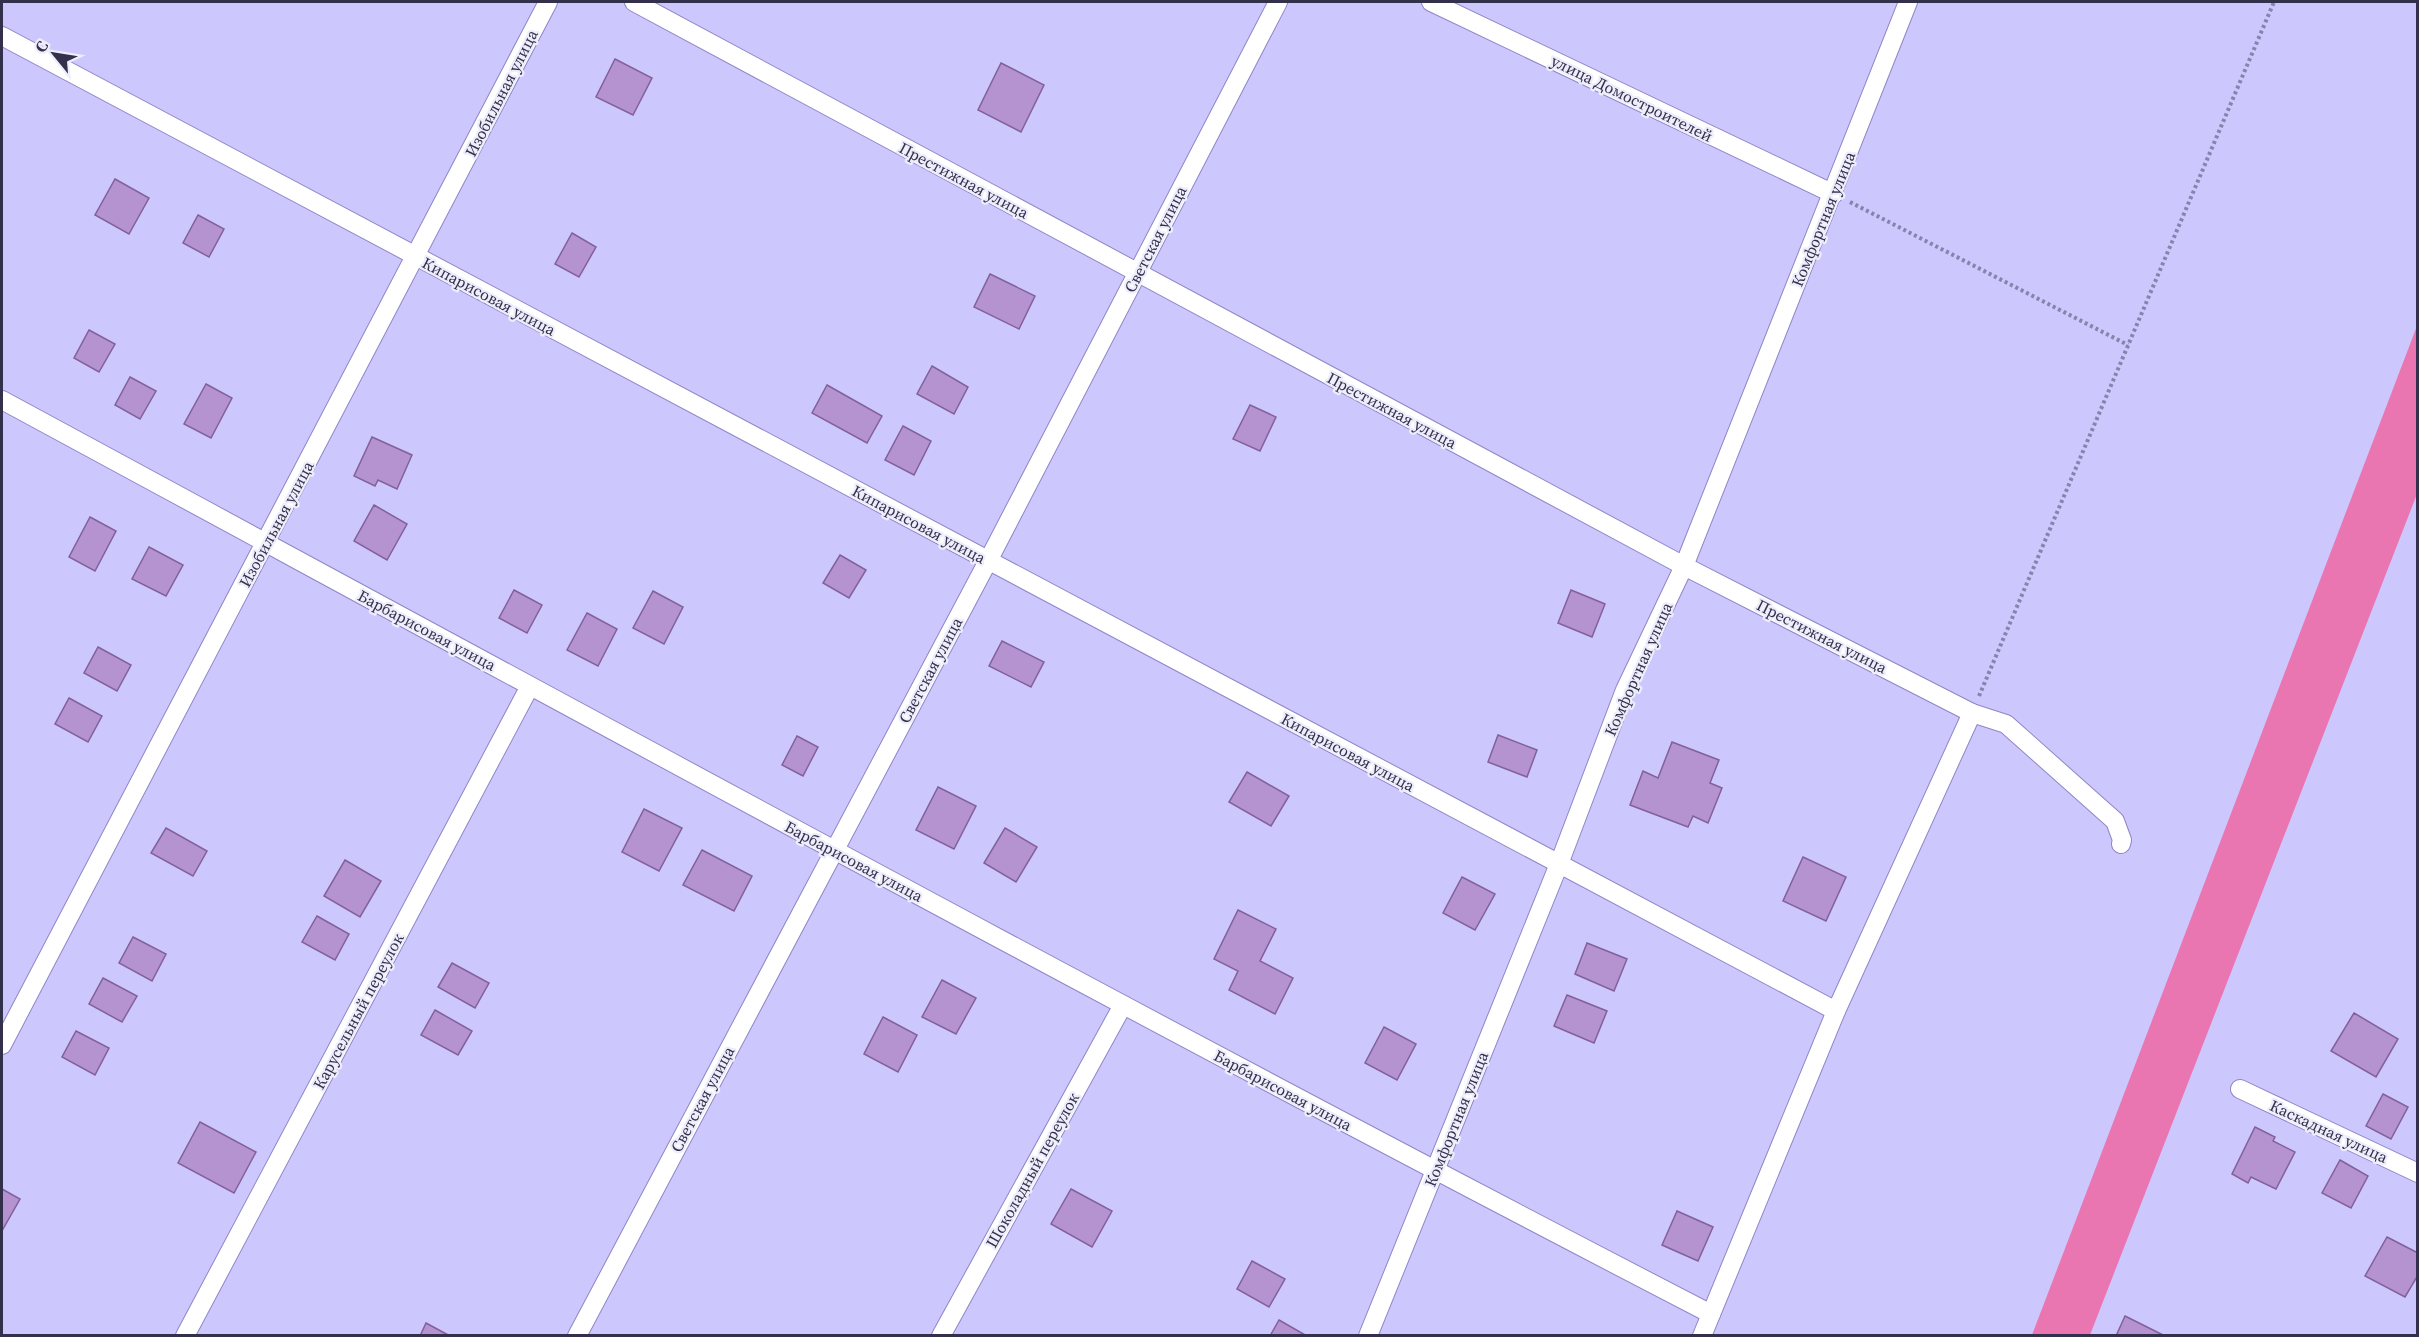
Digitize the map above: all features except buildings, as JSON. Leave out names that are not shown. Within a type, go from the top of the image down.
[{"type":"street","name":"Изобильная улица","points":[[2,1045],[548,2]]},
{"type":"street","name":"Престижная улица","points":[[634,2],[1684,566],[1972,714],[2006,724],[2115,821],[2122,840],[2121,844]]},
{"type":"street","name":"Светская улица","points":[[577,1335],[988,561],[1278,2]]},
{"type":"street","name":"улица Домостроителей","points":[[1431,2],[1834,194]]},
{"type":"street","name":"Комфортная улица","points":[[1368,1335],[1559,864],[1625,690],[1684,566],[1834,194],[1908,2]]},
{"type":"street","name":"Кипарисовая улица","points":[[2,36],[1836,1011]]},
{"type":"street","name":"Барбарисовая улица","points":[[2,400],[834,850],[1434,1171],[1706,1327]]},
{"type":"street","name":"Карусельный переулок","points":[[185,1335],[530,686]]},
{"type":"street","points":[[1706,1327],[1836,1011],[1972,714]]},
{"type":"street","name":"Шоколадный переулок","points":[[941,1335],[1123,1005]]},
{"type":"street","name":"Каскадная улица","points":[[2240,1089],[2418,1173]]},
{"type":"path","points":[[1972,714],[2274,2]]},
{"type":"path","points":[[1834,194],[2128,345]]},
{"type":"shaded area","points":[[2417,326],[2417,494],[2090,1335],[2032,1335]]}]
